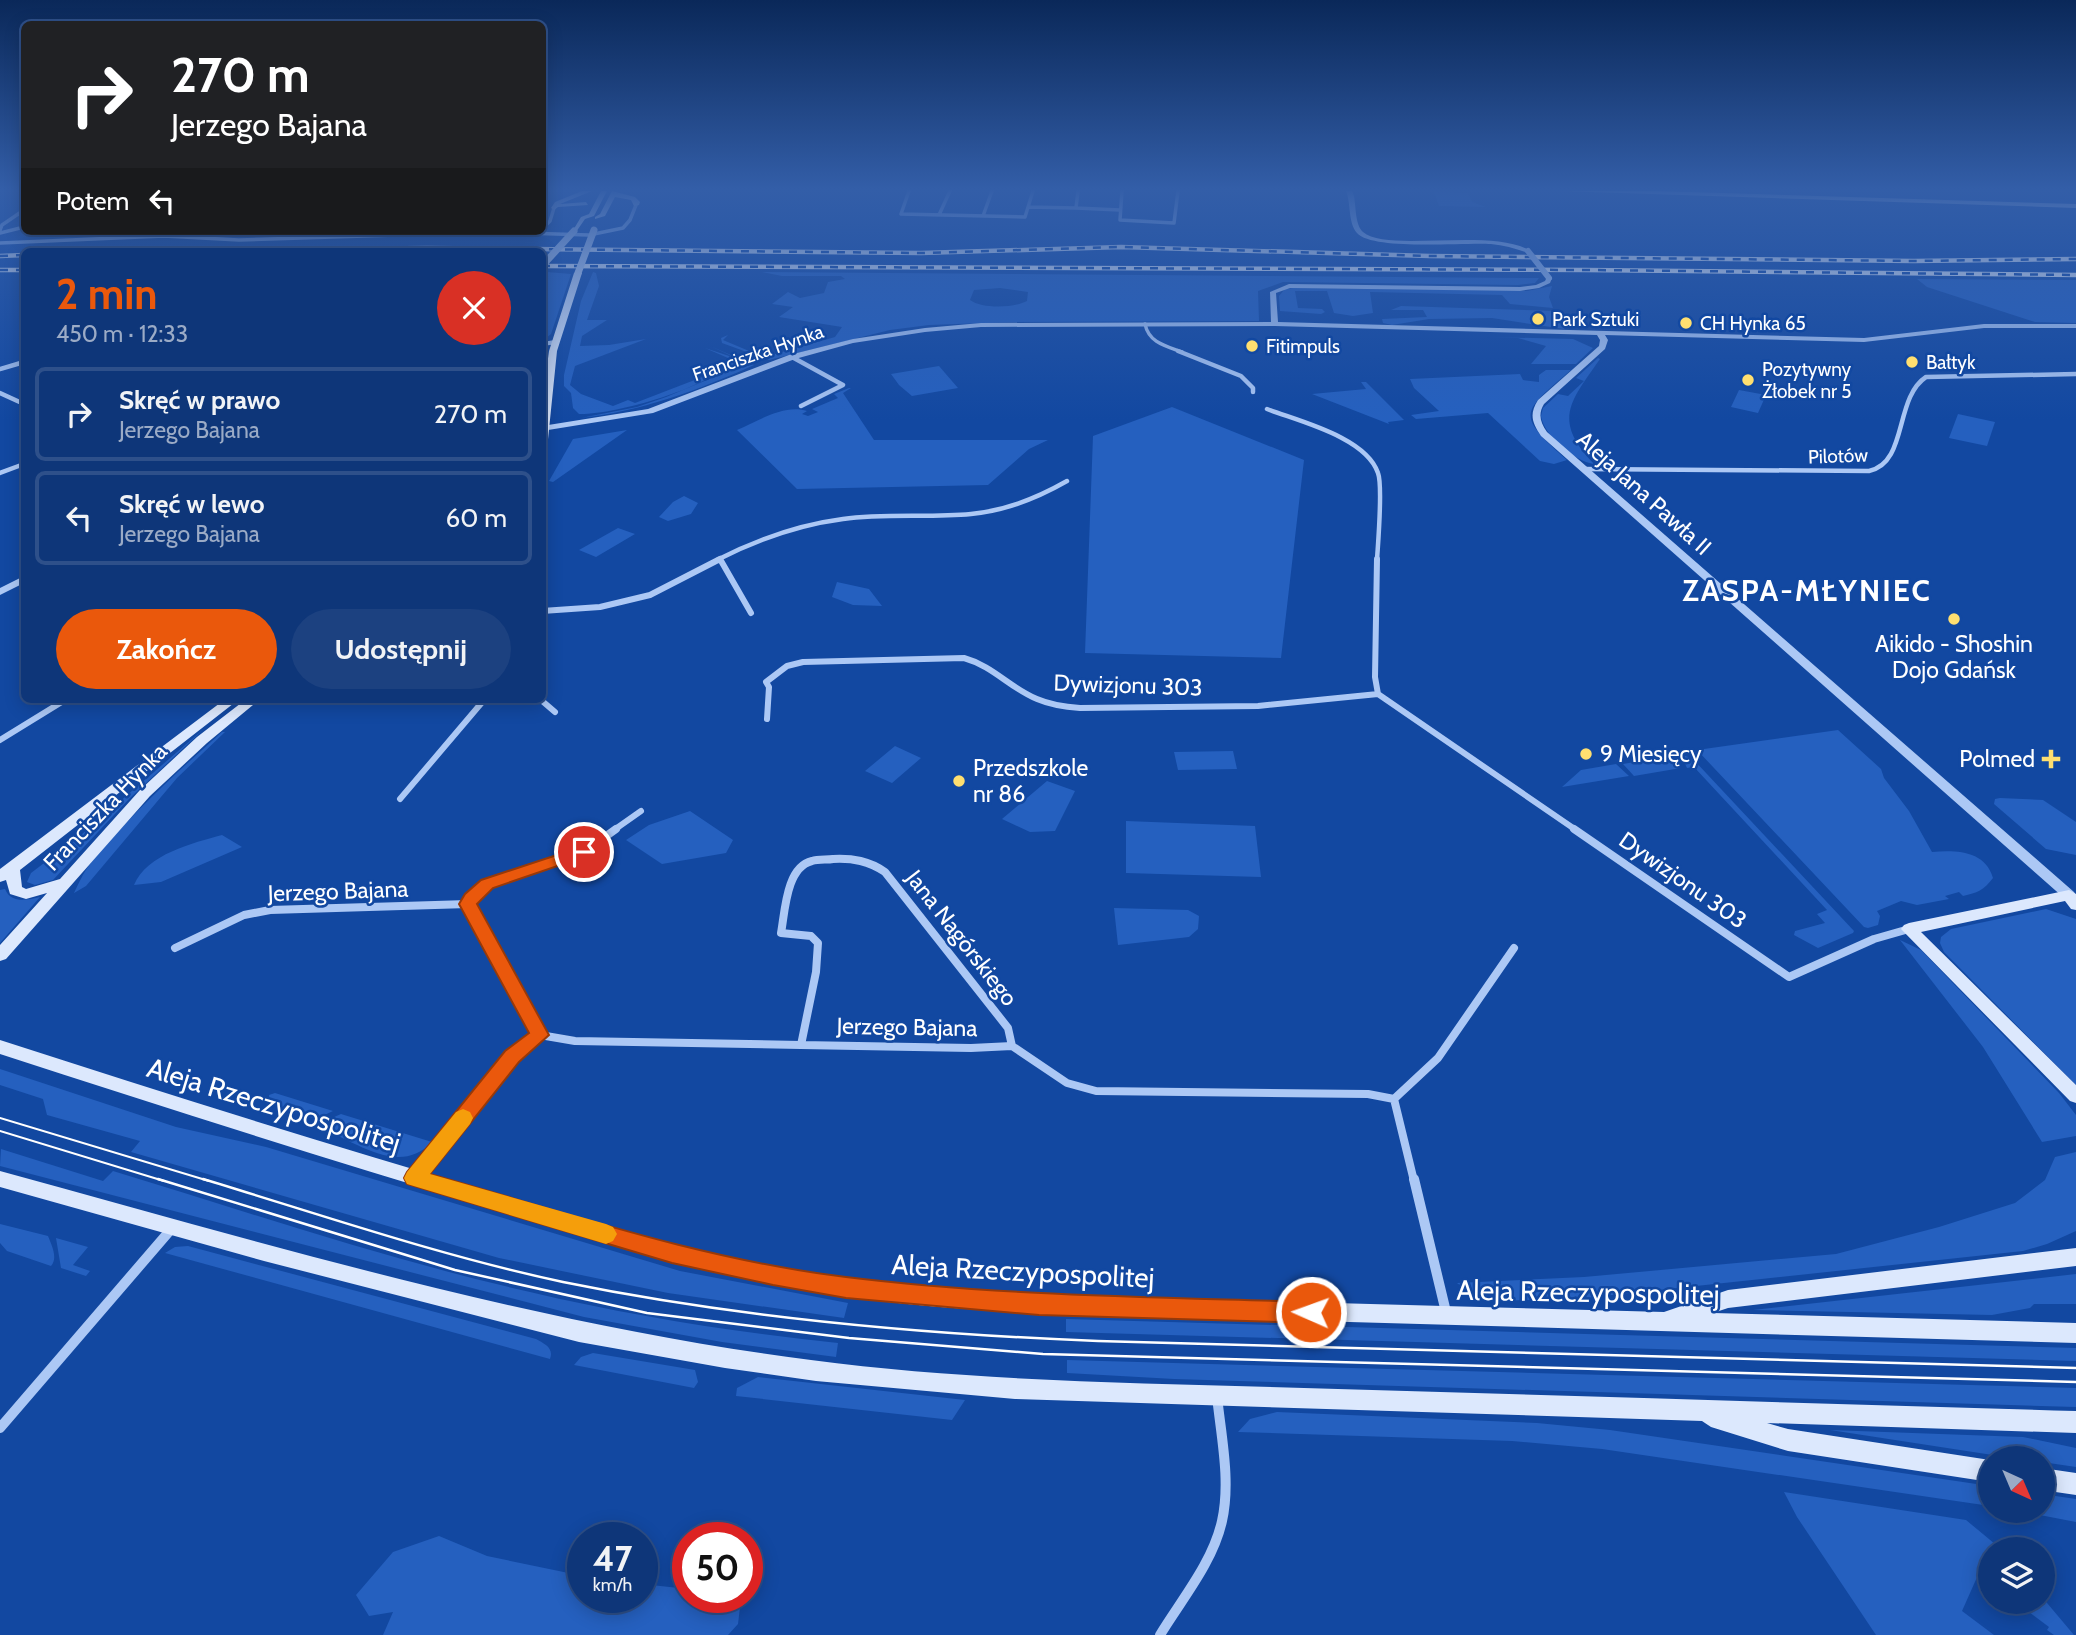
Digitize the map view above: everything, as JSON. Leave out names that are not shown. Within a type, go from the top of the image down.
[{"type":"main road","points":[[546,407],[555,342],[580,267]]},
{"type":"main road","name":"Franciszka Hynka","points":[[6,872],[228,703]]},
{"type":"main road","name":"Franciszka Hynka","points":[[0,955],[145,793],[202,740],[249,703]]},
{"type":"main road","points":[[6,872],[15,890],[26,894],[63,883]]},
{"type":"main road","name":"Aleja Jana Pawła II","points":[[1909,929],[2074,898]]},
{"type":"main road","points":[[1909,929],[2076,1096]]},
{"type":"main road","name":"Aleja Rzeczypospolitej","points":[[0,1047],[260,1132],[672,1253],[773,1275],[846,1287],[1039,1304],[2076,1333]]},
{"type":"main road","points":[[0,1179],[579,1332],[816,1371],[1015,1389],[2076,1422]]},
{"type":"main road","points":[[1659,1322],[1728,1299],[2075,1256]]},
{"type":"main road","points":[[1693,1410],[1788,1440],[1978,1469]]},
{"type":"main road","points":[[2055,1481],[2076,1484]]},
{"type":"street","points":[[1275,324],[1273,292],[1290,286],[1520,289],[1542,286],[1548,282],[1549,278],[1541,267]]},
{"type":"street","points":[[1145,324],[1147,335],[1154,341],[1241,376],[1248,380],[1253,392]]},
{"type":"street","name":"Franciszka Hynka","points":[[546,429],[650,411],[792,357],[865,339],[954,327],[1275,324],[1880,340],[1984,326],[2076,326]]},
{"type":"street","name":"Aleja Jana Pawła II","points":[[1599,332],[1604,340],[1602,347],[1541,402],[1535,416],[1544,434],[2074,898]]},
{"type":"street","points":[[546,343],[555,342]]},
{"type":"street","points":[[792,357],[843,385],[801,406]]},
{"type":"street","points":[[0,369],[21,363]]},
{"type":"street","name":"Pilotów","points":[[1583,469],[1869,471],[1879,469],[1890,460],[1914,385],[1921,380],[1942,375],[2076,374]]},
{"type":"street","points":[[0,393],[21,403]]},
{"type":"street","points":[[1267,409],[1357,446],[1373,460],[1379,474],[1375,639],[1378,694]]},
{"type":"street","points":[[0,473],[21,465]]},
{"type":"street","points":[[546,611],[600,607],[650,595],[763,537],[801,525],[846,518],[974,514],[1041,496],[1067,481]]},
{"type":"street","points":[[720,559],[751,613]]},
{"type":"street","points":[[0,592],[21,581]]},
{"type":"street","name":"Dywizjonu 303","points":[[767,719],[769,687],[765,682],[787,666],[803,662],[964,658],[983,662],[1028,696],[1048,704],[1274,707],[1378,694],[1789,977],[1874,939],[1909,929]]},
{"type":"street","points":[[0,740],[60,703]]},
{"type":"street","points":[[400,799],[481,703]]},
{"type":"street","points":[[544,703],[555,712]]},
{"type":"street","points":[[415,1178],[512,1056],[540,1035],[468,904],[475,892],[487,884],[584,852],[641,811]]},
{"type":"street","name":"Jana Nagórskiego","points":[[780,933],[795,873],[802,864],[866,860],[880,865],[1008,1028],[1012,1046]]},
{"type":"street","name":"Jerzego Bajana","points":[[175,948],[244,915],[270,909],[435,907],[468,904]]},
{"type":"street","name":"Jerzego Bajana","points":[[780,933],[811,936],[818,943],[816,972],[801,1045]]},
{"type":"street","points":[[1394,1099],[1438,1058],[1514,948]]},
{"type":"street","name":"Jerzego Bajana","points":[[540,1035],[575,1041],[971,1048],[1012,1046]]},
{"type":"street","points":[[1012,1046],[1068,1083],[1096,1091],[1368,1094],[1394,1099]]},
{"type":"street","points":[[1394,1099],[1447,1317]]},
{"type":"street","points":[[0,1428],[173,1226]]},
{"type":"street","points":[[1160,1635],[1218,1533],[1223,1519],[1224,1490],[1217,1396]]},
{"type":"shaded area","points":[[546,272],[571,274],[551,334],[546,338]]},
{"type":"shaded area","points":[[593,272],[596,273],[599,286],[587,320],[607,320],[582,336],[580,346],[646,339],[575,366],[570,385],[581,394],[613,406],[628,400],[635,403],[718,371],[728,358],[705,348],[729,356],[731,361],[720,371],[683,390],[637,405],[579,414],[573,408],[571,393],[564,386],[564,375],[581,301]]},
{"type":"shaded area","points":[[762,272],[1539,278],[1535,283],[1518,285],[1283,282],[1258,291],[1259,321],[929,325],[890,330],[769,360],[722,343],[721,338],[728,335],[723,340],[761,356],[768,356],[835,337],[842,327],[779,317],[793,307],[772,304],[788,292],[800,298],[824,293],[828,282],[845,279],[841,276],[782,276]],"holes":[[[1000,288],[1028,292],[1027,301],[1014,305],[990,306],[970,300],[974,290]]]},
{"type":"shaded area","points":[[1917,279],[2076,280],[2076,323],[2035,322],[1927,287]]},
{"type":"shaded area","points":[[1552,286],[1549,297],[1553,308],[1510,304],[1502,295],[1370,292],[1373,313],[1353,316],[1334,313],[1327,291],[1295,291],[1298,308],[1322,309],[1325,312],[1321,314],[1280,311],[1279,296],[1285,289],[1293,288],[1527,291]]},
{"type":"shaded area","points":[[1401,306],[1556,311],[1564,329],[1492,318],[1429,319],[1392,325],[1383,323],[1382,319],[1427,317],[1423,310],[1391,310]]},
{"type":"shaded area","points":[[1487,337],[1573,339],[1593,348],[1576,364],[1531,364],[1546,346],[1518,338]]},
{"type":"shaded area","points":[[710,346],[754,365],[712,383],[637,407],[666,397],[724,373],[734,357]]},
{"type":"shaded area","points":[[1600,359],[1580,387],[1570,411],[1573,435],[1594,464],[1578,458],[1561,446],[1548,432],[1541,416],[1543,408],[1558,394],[1568,396],[1584,381],[1576,378]]},
{"type":"shaded area","points":[[939,366],[958,388],[912,396],[891,374]]},
{"type":"shaded area","points":[[1546,370],[1571,370],[1534,405],[1532,423],[1567,460],[1554,464],[1540,461],[1488,413],[1416,419],[1411,415],[1439,411],[1414,388],[1410,379],[1520,374],[1523,380],[1539,382],[1539,375]]},
{"type":"shaded area","points":[[1361,382],[1366,382],[1404,420],[1388,422],[1389,424],[1312,394],[1366,389]]},
{"type":"shaded area","points":[[849,388],[843,393],[874,440],[1048,440],[1029,449],[988,485],[797,489],[737,430],[771,414],[789,410],[807,411],[802,414],[808,416],[818,412],[812,409],[838,398],[834,394]]},
{"type":"shaded area","points":[[1739,390],[1766,395],[1758,413],[1731,407]]},
{"type":"shaded area","points":[[637,407],[626,410],[581,418]]},
{"type":"shaded area","points":[[1172,407],[1304,460],[1281,658],[1085,653],[1093,436]]},
{"type":"shaded area","points":[[1958,414],[1995,422],[1987,446],[1949,438]]},
{"type":"shaded area","points":[[627,430],[553,482],[549,481],[573,439]]},
{"type":"shaded area","points":[[684,496],[698,503],[691,514],[668,521],[659,517],[673,502]]},
{"type":"shaded area","points":[[618,528],[635,534],[596,557],[579,550]]},
{"type":"shaded area","points":[[837,582],[869,589],[882,606],[853,605],[832,597]]},
{"type":"shaded area","points":[[206,727],[129,799],[53,880],[35,885],[27,882],[31,873],[81,835]]},
{"type":"shaded area","points":[[1838,730],[1881,769],[1884,778],[1909,811],[1932,852],[1959,852],[1976,857],[1989,869],[1993,878],[1986,885],[1968,895],[1963,896],[1959,892],[1945,896],[1949,899],[1917,905],[1901,901],[1877,911],[1880,916],[1878,925],[1864,927],[1697,750]]},
{"type":"shaded area","points":[[225,732],[177,778],[86,886],[74,893],[88,867],[105,846],[170,779]]},
{"type":"shaded area","points":[[895,746],[921,758],[892,783],[865,771]]},
{"type":"shaded area","points":[[1233,751],[1237,769],[1178,770],[1174,752]]},
{"type":"shaded area","points":[[1675,755],[1681,768],[1634,776],[1623,764]]},
{"type":"shaded area","points":[[1681,755],[1692,758],[1853,933],[1818,948],[1794,935],[1795,931],[1825,923],[1817,914],[1827,910],[1694,767],[1687,768]]},
{"type":"shaded area","points":[[1616,764],[1629,776],[1562,787],[1581,770]]},
{"type":"shaded area","points":[[1047,781],[1075,791],[1055,831],[1030,832],[1002,819]]},
{"type":"shaded area","points":[[1995,799],[2043,800],[2076,822],[2076,855],[2046,849],[1994,804]]},
{"type":"shaded area","points":[[690,811],[733,840],[726,853],[662,864],[626,840],[649,825]]},
{"type":"shaded area","points":[[1126,821],[1255,826],[1261,877],[1126,873]]},
{"type":"shaded area","points":[[222,835],[242,847],[161,882],[134,885],[149,865],[172,851]]},
{"type":"shaded area","points":[[5,889],[15,899],[40,897],[0,943],[0,890]]},
{"type":"shaded area","points":[[1114,908],[1188,910],[1199,916],[1198,929],[1189,937],[1118,945]]},
{"type":"shaded area","points":[[2046,909],[2076,919],[2076,1085],[1944,952],[1940,943],[1941,937],[1951,929]]},
{"type":"shaded area","points":[[1900,940],[1921,950],[2059,1093],[2076,1115],[2076,1136],[2042,1142],[1983,1047]]},
{"type":"shaded area","points":[[0,1069],[176,1127],[266,1147],[680,1271],[848,1303],[844,1318],[668,1293],[499,1258],[131,1152],[140,1141],[47,1115],[43,1099],[0,1085]]},
{"type":"shaded area","points":[[275,1093],[333,1111],[316,1119],[270,1104],[269,1095]]},
{"type":"shaded area","points":[[341,1114],[432,1142],[419,1152],[405,1157],[376,1153],[318,1128],[323,1122]]},
{"type":"shaded area","points":[[1,1149],[103,1181],[113,1171],[372,1251],[530,1292],[683,1322],[838,1343],[836,1357],[722,1342],[584,1317],[0,1166]]},
{"type":"shaded area","points":[[2076,1152],[2076,1231],[2023,1251],[1584,1298],[1493,1301],[1476,1297],[1457,1283],[1584,1277],[1836,1254],[1939,1227],[2015,1203],[2045,1180],[2055,1157]]},
{"type":"shaded area","points":[[0,1224],[48,1236],[54,1256],[51,1266],[7,1251],[0,1243]]},
{"type":"shaded area","points":[[56,1238],[88,1247],[73,1265],[90,1271],[86,1276],[61,1268]]},
{"type":"shaded area","points":[[188,1246],[536,1339],[550,1349],[550,1359],[165,1253],[175,1247]]},
{"type":"shaded area","points":[[2076,1274],[2076,1304],[2034,1304],[2030,1308],[1992,1315],[1753,1310]]},
{"type":"shaded area","points":[[1066,1319],[2076,1348],[2076,1361],[1066,1332]]},
{"type":"shaded area","points":[[593,1353],[695,1370],[698,1382],[694,1388],[574,1365],[581,1357]]},
{"type":"shaded area","points":[[1067,1360],[2076,1388],[2076,1407],[1174,1379],[1067,1373]]},
{"type":"shaded area","points":[[758,1377],[965,1400],[952,1420],[736,1396],[737,1388]]},
{"type":"shaded area","points":[[1277,1412],[1537,1423],[1610,1430],[1978,1484],[1978,1504],[1602,1449],[1512,1441],[1238,1432],[1250,1419]]},
{"type":"shaded area","points":[[1830,1430],[2023,1437],[2076,1448],[2076,1467],[2055,1464],[2055,1446],[1978,1446],[1978,1453]]},
{"type":"shaded area","points":[[1784,1492],[1966,1520],[1987,1537],[1978,1537],[1978,1575],[1962,1611],[1994,1635],[1876,1635],[1797,1517]]},
{"type":"shaded area","points":[[2055,1496],[2076,1499],[2076,1522],[2055,1518]]},
{"type":"shaded area","points":[[439,1536],[487,1556],[567,1573],[567,1613],[658,1613],[658,1586],[672,1587],[672,1613],[739,1613],[738,1624],[728,1635],[383,1635],[393,1612],[369,1616],[356,1595],[393,1552]]},
{"type":"shaded area","points":[[2055,1612],[2074,1635],[2054,1635],[2047,1630],[2049,1627],[2032,1614]]},
{"type":"tram line","points":[[0,1118],[209,1181]]},
{"type":"tram line","points":[[0,1131],[164,1181]]},
{"type":"tram line","points":[[158,1179],[455,1270],[647,1313],[849,1338],[1043,1354],[2076,1382]]},
{"type":"tram line","points":[[203,1179],[472,1260],[563,1282],[762,1315],[896,1329],[1098,1341],[2076,1368]]},
{"type":"railway","points":[[881,267],[2076,275]]},
{"type":"railway","points":[[0,270],[21,270]]},
{"type":"slow traffic","points":[[463,1118],[415,1178],[606,1234]]},
{"type":"place","name":"Park Sztuki","points":[[1538,319]]},
{"type":"place","name":"CH Hynka 65","points":[[1686,323]]},
{"type":"place","name":"Fitimpuls","points":[[1252,346]]},
{"type":"place","name":"Bałtyk","points":[[1912,362]]},
{"type":"place","name":"Pozytywny Żłobek nr 5","points":[[1748,380]]},
{"type":"place","name":"Aikido - Shoshin Dojo Gdańsk","points":[[1954,619]]},
{"type":"place","name":"9 Miesięcy","points":[[1586,754]]},
{"type":"place","name":"Polmed","points":[[2051,759]]},
{"type":"place","name":"Przedszkole nr 86","points":[[959,781]]},
{"type":"district","name":"ZASPA-MŁYNIEC","points":[[1807,590]]},
{"type":"route","points":[[584,852],[487,884],[471,898],[468,904],[540,1035],[512,1056],[415,1178],[672,1253],[773,1275],[846,1287],[965,1300],[1039,1304],[1311,1312]]}]
